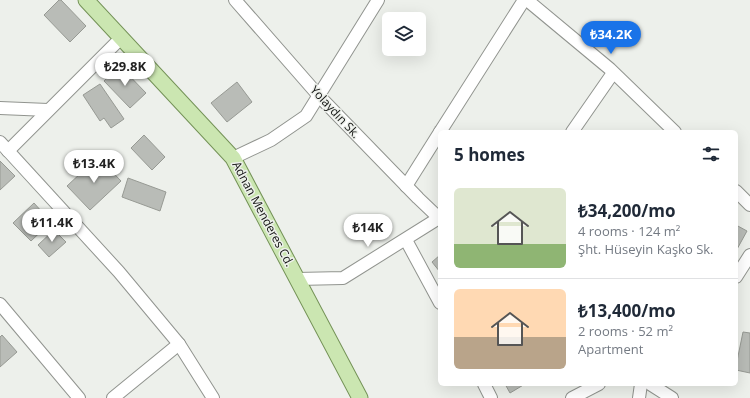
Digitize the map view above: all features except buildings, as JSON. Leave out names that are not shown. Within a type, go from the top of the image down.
[{"type":"main road","name":"Adnan Menderes Cd.","points":[[86,0],[233,158],[360,398]]},
{"type":"street","name":"Yolaydın Sk.","points":[[235,0],[319,96],[406,186],[438,216]]},
{"type":"street","points":[[233,158],[271,140],[306,116],[378,0]]},
{"type":"street","points":[[441,130],[524,0]]},
{"type":"street","points":[[527,0],[613,73],[673,130]]},
{"type":"street","points":[[121,38],[48,110],[4,146],[119,272],[179,344],[212,398]]},
{"type":"street","points":[[573,130],[613,73]]},
{"type":"street","points":[[0,108],[48,110]]},
{"type":"street","points":[[406,186],[438,135]]},
{"type":"street","points":[[738,193],[750,205]]},
{"type":"street","points":[[297,279],[343,278],[438,219]]},
{"type":"street","points":[[406,240],[438,299]]},
{"type":"street","points":[[738,274],[750,256]]},
{"type":"street","points":[[0,304],[79,398]]},
{"type":"street","points":[[113,398],[179,344]]},
{"type":"street","points":[[485,386],[491,398]]},
{"type":"street","points":[[572,398],[595,386]]},
{"type":"street","points":[[639,398],[641,386]]},
{"type":"street","points":[[658,386],[672,398]]}]
